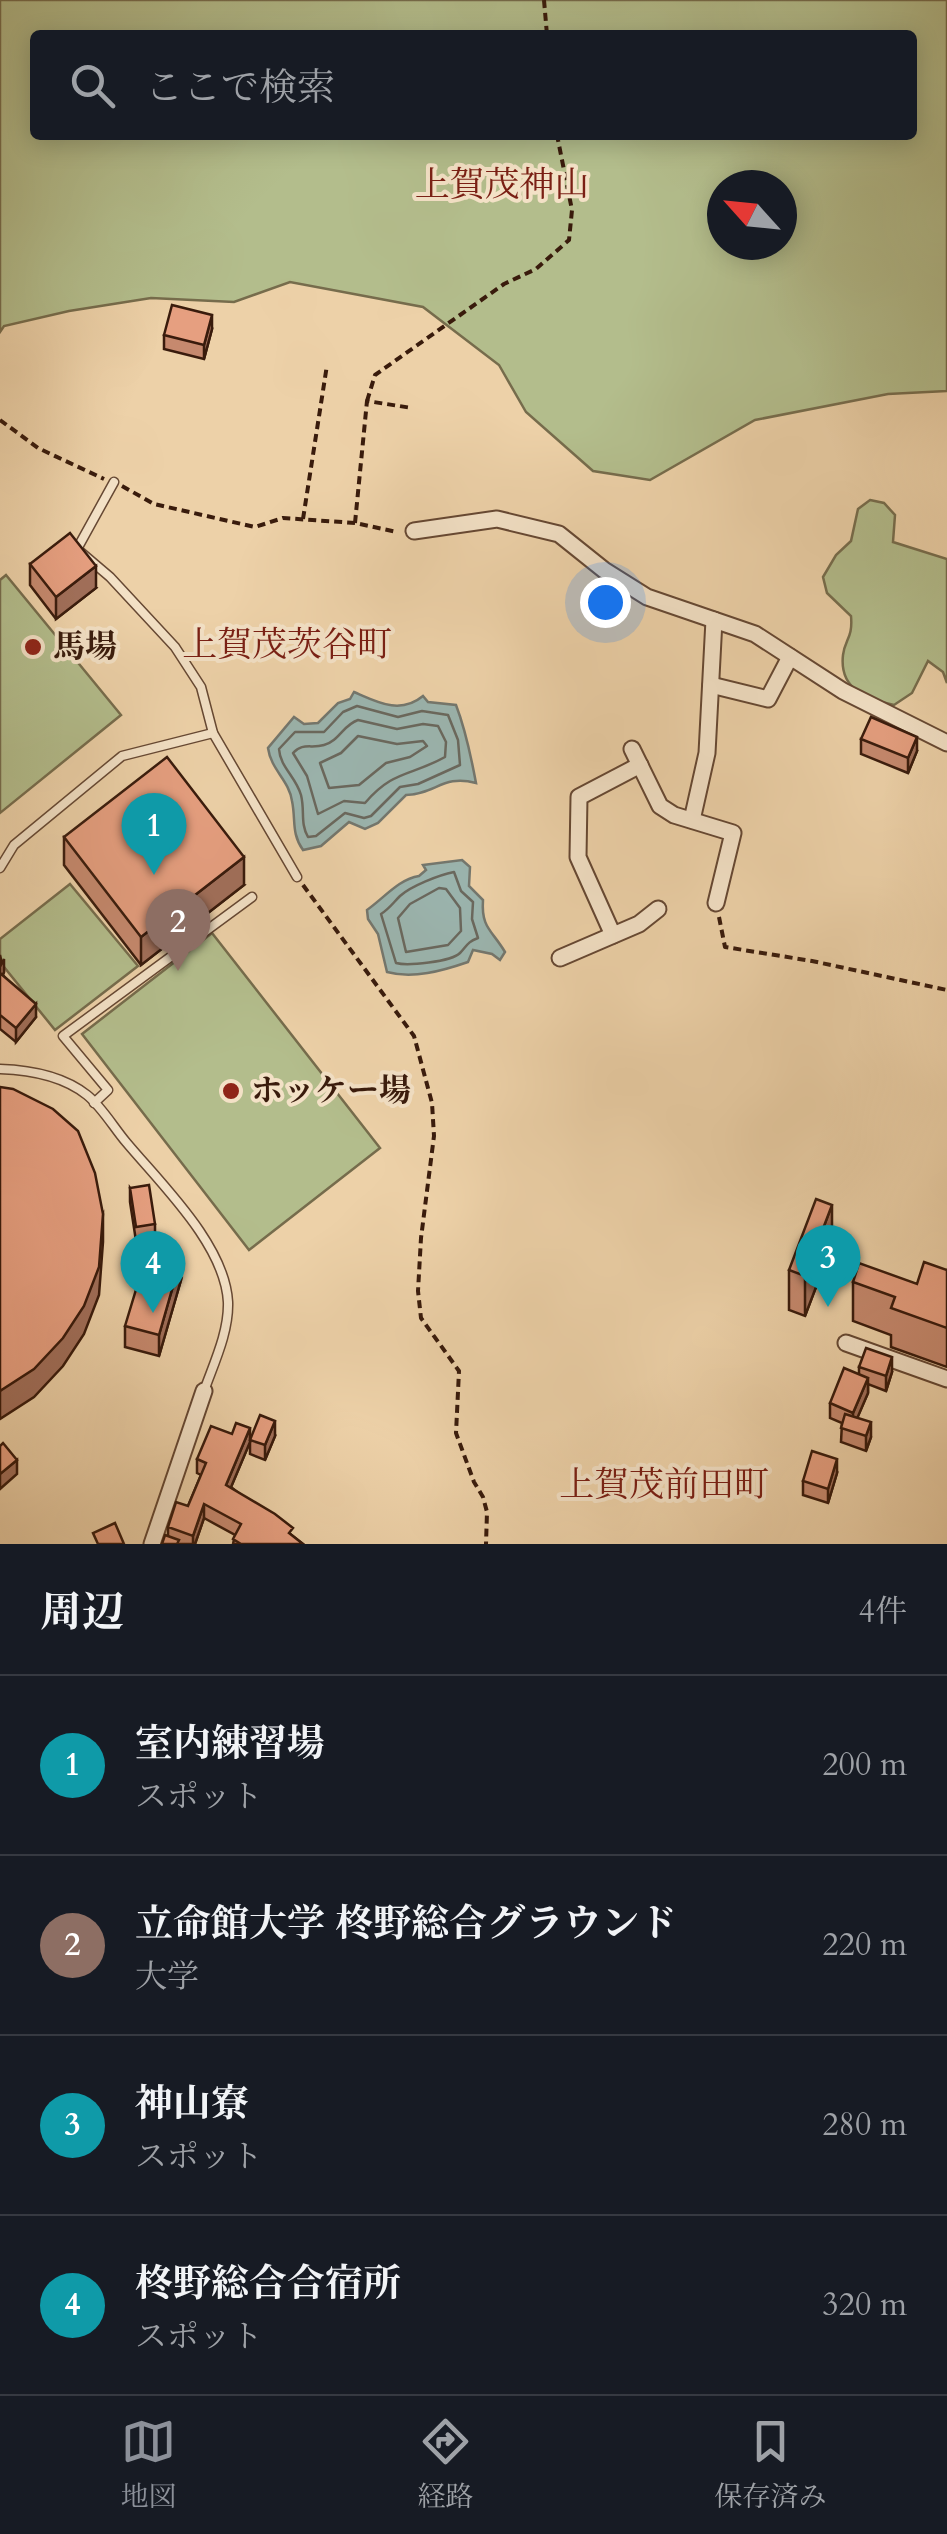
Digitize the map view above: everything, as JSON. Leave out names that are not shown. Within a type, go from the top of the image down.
[{"type":"street","points":[[414,530],[498,519],[559,534],[604,570],[647,597],[756,634],[843,691],[947,743]]},
{"type":"street","points":[[692,820],[707,753],[714,620]]},
{"type":"street","points":[[710,684],[768,699],[790,656]]},
{"type":"street","points":[[613,936],[578,857],[578,797],[636,757],[660,806],[733,833],[716,903]]},
{"type":"street","points":[[560,958],[640,924],[658,909]]},
{"type":"street","points":[[846,1343],[947,1379]]},
{"type":"street","points":[[152,1544],[204,1391]]},
{"type":"lane","points":[[114,482],[77,548],[110,577],[175,647],[201,687],[213,733],[296,877]]},
{"type":"lane","points":[[0,868],[14,845],[122,756],[213,733]]},
{"type":"lane","points":[[94,1103],[108,1090],[63,1036],[252,897]]},
{"type":"lane","points":[[0,1070],[24,1070],[55,1078],[87,1096],[206,1242],[222,1272],[228,1301],[226,1322],[204,1391]]},
{"type":"path","points":[[544,0],[547,30]]},
{"type":"path","points":[[355,523],[367,401],[375,375],[504,284],[536,269],[569,240],[572,210],[558,140]]},
{"type":"path","points":[[303,519],[327,365]]},
{"type":"path","points":[[367,401],[412,408]]},
{"type":"path","points":[[0,420],[38,448],[154,504],[255,527],[283,518],[355,523],[392,533],[414,530]]},
{"type":"path","points":[[296,877],[414,1036],[432,1102],[434,1136],[420,1238],[421,1318],[459,1371],[456,1433],[483,1497],[487,1512],[486,1544]]},
{"type":"path","points":[[716,903],[725,947],[947,990]]},
{"type":"green space","points":[[0,0],[947,0],[947,391],[888,394],[755,420],[650,480],[593,471],[526,412],[499,365],[423,307],[290,282],[234,302],[151,298],[4,326],[0,332]]},
{"type":"green space","points":[[870,500],[884,503],[895,515],[893,542],[947,559],[947,683],[943,672],[928,661],[912,693],[894,705],[865,696],[845,677],[843,655],[851,616],[827,593],[823,577],[836,555],[851,541],[858,509]]},
{"type":"green space","name":"馬場","points":[[6,575],[121,715],[0,813],[0,580]]},
{"type":"green space","points":[[70,884],[138,966],[55,1030],[0,962],[0,939]]},
{"type":"green space","name":"ホッケー場","points":[[212,933],[380,1148],[249,1250],[82,1034]]},
{"type":"water","points":[[354,692],[388,705],[406,705],[423,696],[428,702],[456,705],[476,783],[455,781],[406,795],[378,823],[365,829],[349,822],[321,846],[303,850],[295,832],[290,794],[268,748],[294,717],[304,724],[318,723]]},
{"type":"water","points":[[462,860],[470,867],[469,886],[483,900],[486,923],[505,952],[500,960],[473,950],[468,962],[438,971],[407,975],[387,972],[378,934],[367,910],[398,885],[419,876],[426,870],[423,865]]},
{"type":"building","points":[[172,305],[212,315],[204,345],[164,335]]},
{"type":"building","points":[[70,533],[96,566],[56,597],[30,564]]},
{"type":"building","points":[[871,717],[917,737],[908,758],[861,739]]},
{"type":"building","points":[[167,757],[244,857],[141,937],[64,837]]},
{"type":"building","points":[[0,973],[36,1004],[16,1028],[0,1015]]},
{"type":"building","points":[[0,1087],[13,1089],[53,1109],[78,1131],[95,1173],[103,1214],[99,1267],[84,1306],[63,1338],[34,1369],[0,1391]]},
{"type":"building","points":[[149,1185],[155,1224],[136,1227],[130,1188]]},
{"type":"building","points":[[816,1199],[832,1205],[805,1276],[789,1270]]},
{"type":"building","points":[[148,1250],[181,1258],[159,1335],[125,1326]]},
{"type":"building","points":[[924,1262],[947,1270],[947,1328],[891,1308],[895,1297],[853,1282],[859,1263],[917,1284]]},
{"type":"building","points":[[866,1348],[892,1357],[886,1376],[859,1367]]},
{"type":"building","points":[[844,1368],[868,1378],[853,1413],[830,1403]]},
{"type":"building","points":[[845,1414],[871,1422],[866,1436],[841,1428]]},
{"type":"building","points":[[260,1415],[275,1421],[265,1445],[250,1440]]},
{"type":"building","points":[[236,1423],[250,1428],[226,1485],[275,1514],[293,1528],[289,1533],[303,1544],[241,1544],[233,1539],[241,1524],[204,1504],[193,1536],[168,1527],[176,1502],[188,1506],[206,1463],[197,1459],[211,1426],[232,1434]]},
{"type":"building","points":[[3,1443],[17,1460],[0,1474],[0,1446]]},
{"type":"building","points":[[812,1451],[837,1459],[828,1489],[803,1481]]},
{"type":"building","points":[[115,1523],[124,1544],[98,1544],[93,1533]]},
{"type":"building","points":[[165,1535],[179,1540],[177,1544],[162,1544]]},
{"type":"place","name":"馬場","points":[[33,647]]},
{"type":"place","name":"室内練習場","points":[[154,875]]},
{"type":"place","name":"立命館大学 柊野総合グラウンド","points":[[178,971]]},
{"type":"place","name":"ホッケー場","points":[[231,1091]]},
{"type":"place","name":"神山寮","points":[[828,1307]]},
{"type":"place","name":"柊野総合合宿所","points":[[153,1313]]},
{"type":"district","name":"上賀茂神山","points":[[502,185]]},
{"type":"district","name":"上賀茂茨谷町","points":[[287,645]]},
{"type":"district","name":"上賀茂前田町","points":[[664,1485]]}]
